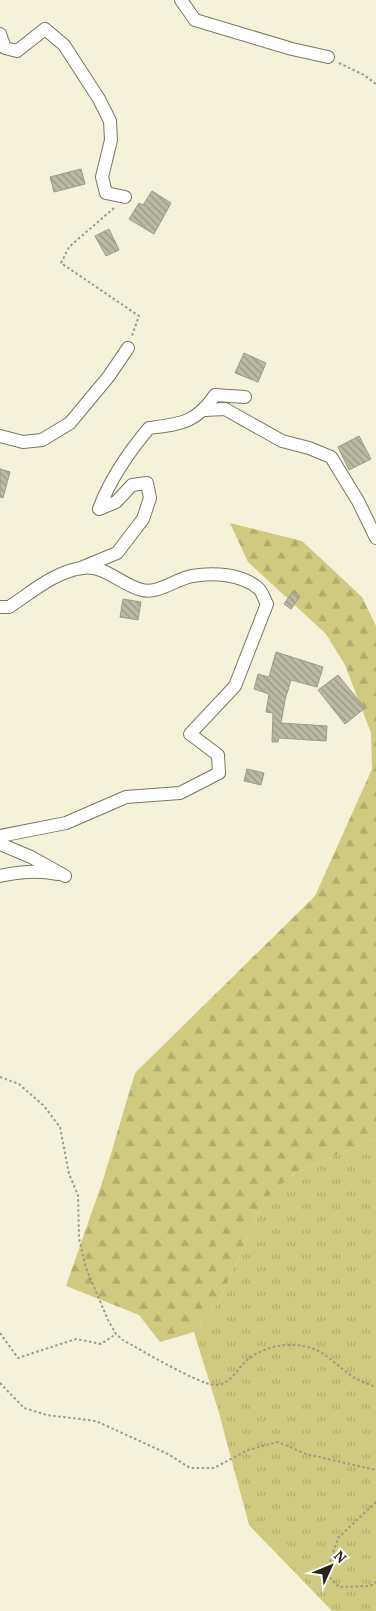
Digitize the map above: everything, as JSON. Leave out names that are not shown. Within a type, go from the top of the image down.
[{"type":"street","points":[[181,0],[196,20],[328,57]]},
{"type":"street","points":[[0,34],[5,48],[17,51],[46,29],[64,45],[99,99],[110,121],[111,140],[102,177],[106,193],[125,197]]},
{"type":"street","points":[[0,436],[23,442],[42,440],[70,423],[109,376],[128,348]]},
{"type":"street","points":[[0,608],[9,607],[58,574],[83,567],[117,553],[143,518],[150,498],[147,483],[132,485],[116,502],[99,509],[106,491],[128,453],[149,428],[181,424],[205,410],[215,395],[245,397]]},
{"type":"street","points":[[205,410],[225,410],[282,441],[331,457],[358,501],[376,538]]},
{"type":"street","points":[[0,836],[66,822],[126,797],[180,793],[219,773],[218,755],[190,734],[235,686],[267,604],[260,588],[240,578],[219,574],[192,576],[151,590],[142,590],[120,581],[102,570],[83,567]]},
{"type":"street","points":[[0,844],[32,857],[65,876],[48,872],[0,876]]},
{"type":"path","points":[[328,57],[364,75],[376,84]]},
{"type":"path","points":[[125,197],[69,247],[61,263],[139,316],[128,348]]},
{"type":"path","points":[[0,1077],[19,1084],[44,1106],[60,1128],[69,1174],[78,1195],[79,1238],[86,1268],[108,1320],[116,1334],[123,1340],[196,1378],[215,1385],[224,1383],[248,1359],[271,1347],[292,1345],[309,1347],[326,1354],[352,1376],[376,1387]]},
{"type":"path","points":[[0,1333],[18,1358],[76,1340],[101,1344],[116,1334]]},
{"type":"path","points":[[0,1383],[24,1408],[47,1415],[96,1420],[168,1454],[190,1468],[214,1468],[248,1450],[278,1442],[306,1454],[376,1470]]},
{"type":"path","points":[[376,1502],[338,1538],[326,1573],[339,1586],[370,1586],[376,1582]]},
{"type":"green space","points":[[230,523],[302,541],[362,597],[376,626],[376,1139],[294,1173],[265,1200],[218,1303],[194,1332],[160,1342],[139,1315],[66,1286],[104,1177],[135,1073],[315,896],[372,769],[371,733],[345,665],[326,634],[248,562]]},
{"type":"green space","points":[[376,1139],[376,1611],[332,1611],[249,1525],[219,1413],[194,1332],[218,1303],[265,1200],[294,1173]]},
{"type":"building","points":[[81,169],[85,184],[54,192],[50,177]]},
{"type":"building","points":[[152,191],[171,203],[154,234],[129,219],[139,203],[143,205]]},
{"type":"building","points":[[109,229],[119,250],[106,256],[95,236]]},
{"type":"building","points":[[244,353],[266,363],[258,382],[235,373]]},
{"type":"building","points":[[359,436],[371,459],[349,470],[338,447]]},
{"type":"building","points":[[0,469],[10,472],[3,498],[0,497]]},
{"type":"building","points":[[293,591],[300,596],[291,609],[284,604]]},
{"type":"building","points":[[123,599],[141,602],[138,620],[120,617]]},
{"type":"building","points":[[276,652],[323,667],[317,687],[291,680],[281,723],[327,726],[326,741],[279,738],[278,742],[272,742],[273,713],[266,712],[269,694],[254,689],[258,674],[269,677]]},
{"type":"building","points":[[338,675],[365,708],[345,724],[318,690]]},
{"type":"building","points":[[247,769],[264,773],[261,785],[244,781]]}]
